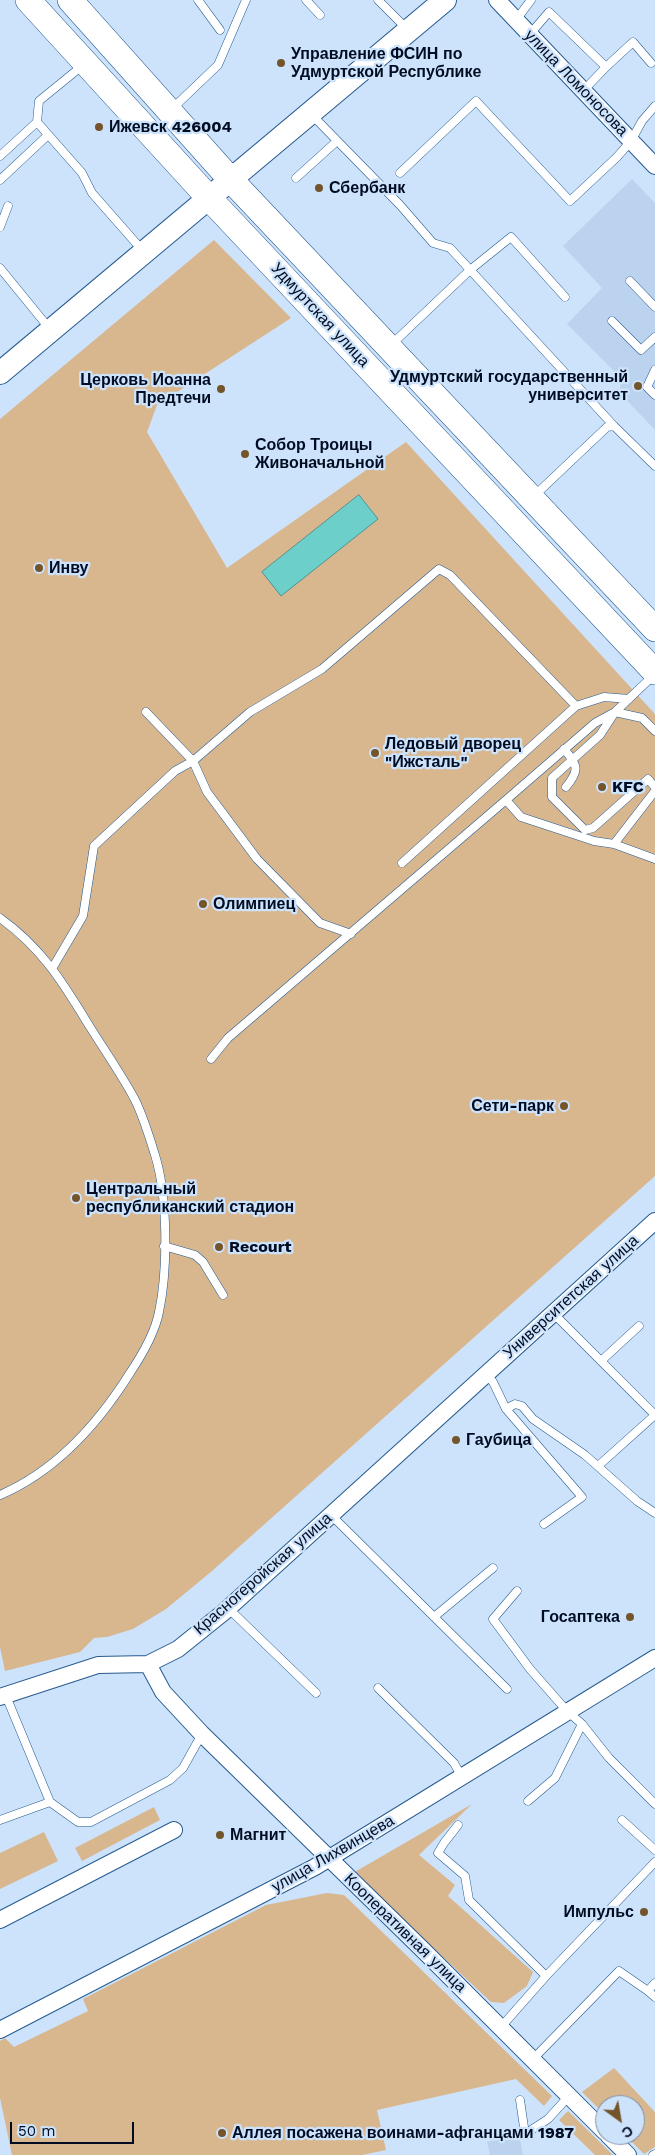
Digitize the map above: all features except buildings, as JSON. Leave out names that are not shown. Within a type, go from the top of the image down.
[{"type":"main road","name":"Удмуртская улица","points":[[28,0],[209,198],[655,673]]},
{"type":"main road","name":"Удмуртская улица","points":[[70,0],[231,180],[655,629]]},
{"type":"main road","points":[[0,372],[445,0]]},
{"type":"main road","points":[[532,540],[552,520]]},
{"type":"street","name":"улица Ломоносова","points":[[497,0],[655,166]]},
{"type":"street","name":"Университетская улица","points":[[486,1374],[655,1221]]},
{"type":"street","name":"Красногеройская улица","points":[[3,1697],[98,1666],[148,1664],[178,1649],[228,1608],[486,1374]]},
{"type":"street","name":"улица Лихвинцева","points":[[0,2030],[274,1889],[329,1858],[655,1658]]},
{"type":"street","name":"Кооперативная улица","points":[[148,1664],[163,1692],[202,1734],[501,2027],[595,2123]]},
{"type":"street","points":[[0,1920],[174,1830]]},
{"type":"street","name":"Кооперативная улица","points":[[618,2145],[628,2155]]},
{"type":"lane","points":[[198,0],[220,30]]},
{"type":"lane","points":[[170,112],[218,65],[246,0]]},
{"type":"lane","points":[[306,0],[320,15]]},
{"type":"lane","points":[[378,0],[409,31]]},
{"type":"lane","points":[[516,20],[531,0]]},
{"type":"lane","points":[[530,34],[549,12],[606,67]]},
{"type":"lane","points":[[583,91],[633,42],[651,63]]},
{"type":"lane","points":[[0,156],[37,122],[40,101],[85,63]]},
{"type":"lane","points":[[400,173],[476,101],[570,201],[618,157],[631,141],[642,121],[655,106]]},
{"type":"lane","points":[[311,113],[433,243],[450,248],[614,426],[655,466]]},
{"type":"lane","points":[[37,122],[82,173],[92,193],[144,252]]},
{"type":"lane","points":[[0,180],[48,135]]},
{"type":"lane","points":[[296,178],[337,141]]},
{"type":"lane","points":[[0,227],[8,206]]},
{"type":"lane","points":[[388,347],[470,270],[511,237],[565,297]]},
{"type":"lane","points":[[0,268],[50,330]]},
{"type":"lane","points":[[630,281],[655,307]]},
{"type":"lane","points":[[612,321],[641,350],[655,337]]},
{"type":"lane","points":[[655,370],[647,387],[655,395]]},
{"type":"lane","points":[[532,499],[593,439],[607,428],[614,426]]},
{"type":"lane","points":[[53,967],[83,916],[94,846],[175,771],[193,761],[250,712],[322,669],[439,569],[450,575],[576,706]]},
{"type":"lane","points":[[614,844],[655,789],[648,779],[593,828],[584,830],[552,797],[552,778],[600,735],[615,712],[655,673]]},
{"type":"lane","points":[[402,863],[576,706],[604,697],[629,699]]},
{"type":"lane","points":[[146,712],[193,761],[207,792],[257,859],[320,923],[351,934]]},
{"type":"lane","points":[[211,1059],[228,1038],[351,934],[594,722],[615,712],[642,718],[655,731]]},
{"type":"lane","points":[[564,749],[573,759],[576,767],[575,776],[566,787]]},
{"type":"lane","points":[[506,800],[521,817],[594,841],[614,844],[655,859]]},
{"type":"lane","points":[[0,918],[28,941],[53,967],[135,1099],[156,1156],[165,1210],[159,1313],[148,1343],[123,1386],[98,1420],[72,1447],[19,1487],[0,1495]]},
{"type":"lane","points":[[164,1246],[195,1255],[203,1262],[223,1295]]},
{"type":"lane","points":[[553,1313],[655,1415],[598,1466]]},
{"type":"lane","points":[[601,1361],[639,1326]]},
{"type":"lane","points":[[486,1374],[493,1382],[506,1409],[582,1497],[544,1524]]},
{"type":"lane","points":[[506,1409],[515,1404],[522,1406],[533,1419],[598,1466],[655,1514]]},
{"type":"lane","points":[[331,1515],[508,1689]]},
{"type":"lane","points":[[434,1618],[493,1568]]},
{"type":"lane","points":[[517,1591],[493,1619],[530,1668],[582,1724],[609,1758],[655,1804]]},
{"type":"lane","points":[[228,1608],[316,1693]]},
{"type":"lane","points":[[378,1688],[454,1763],[462,1776]]},
{"type":"lane","points":[[3,1697],[50,1802],[78,1822],[91,1822],[170,1780],[183,1768],[202,1734]]},
{"type":"lane","points":[[528,1801],[555,1778],[582,1724]]},
{"type":"lane","points":[[0,1820],[50,1802]]},
{"type":"lane","points":[[622,1820],[655,1850]]},
{"type":"lane","points":[[458,1825],[438,1853],[465,1876],[469,1900],[546,1976]]},
{"type":"lane","points":[[501,2027],[546,1976],[655,1862]]},
{"type":"lane","points":[[533,2059],[619,1971],[648,1990],[655,1997]]},
{"type":"lane","points":[[648,1990],[655,1983]]},
{"type":"lane","points":[[520,2100],[525,2134],[548,2119],[569,2096]]},
{"type":"shaded area","points":[[632,179],[655,203],[655,430],[619,392],[622,379],[567,324],[602,288],[563,246]]},
{"type":"shaded area","points":[[214,240],[291,318],[157,405],[147,432],[227,568],[406,442],[655,714],[655,1176],[212,1571],[166,1609],[133,1629],[107,1637],[94,1638],[80,1652],[5,1671],[0,1647],[0,419]]},
{"type":"shaded area","points":[[359,495],[378,519],[281,596],[262,572]]},
{"type":"shaded area","points":[[472,1804],[419,1855],[455,1885],[448,1896],[533,1972],[527,1986],[504,2003],[491,2002],[353,1873]]},
{"type":"shaded area","points":[[154,1807],[160,1820],[82,1861],[75,1848]]},
{"type":"shaded area","points":[[44,1832],[58,1861],[0,1889],[0,1853]]},
{"type":"shaded area","points":[[327,1893],[344,1895],[552,2096],[544,2106],[516,2079],[377,2110],[386,2150],[362,2155],[12,2155],[0,2098],[0,2041],[5,2038],[14,2047],[88,2011],[83,1999],[266,1905]]},
{"type":"shaded area","points":[[614,2068],[639,2095],[595,2095],[595,2105],[582,2092]]},
{"type":"shaded area","points":[[645,2101],[655,2112],[655,2147],[644,2154],[635,2145],[645,2145]]},
{"type":"shaded area","points":[[568,2111],[595,2137],[595,2145],[603,2145],[613,2155],[595,2155],[559,2120]]},
{"type":"shaded area","points":[[519,2135],[523,2155],[490,2155],[487,2142]]},
{"type":"place","name":"Управление ФСИН по Удмуртской Республике","points":[[281,63]]},
{"type":"place","name":"Ижевск 426004","points":[[99,127]]},
{"type":"place","name":"Сбербанк","points":[[319,188]]},
{"type":"place","name":"Удмуртский государственный университет","points":[[638,386]]},
{"type":"place","name":"Церковь Иоанна Предтечи","points":[[221,389]]},
{"type":"place","name":"Собор Троицы Живоначальной","points":[[245,454]]},
{"type":"place","name":"Инву","points":[[39,568]]},
{"type":"place","name":"Ледовый дворец \"Ижсталь\"","points":[[375,753]]},
{"type":"place","name":"KFC","points":[[602,787]]},
{"type":"place","name":"Олимпиец","points":[[203,904]]},
{"type":"place","name":"Сети-парк","points":[[564,1106]]},
{"type":"place","name":"Центральный республиканский стадион","points":[[76,1198]]},
{"type":"place","name":"Recourt","points":[[219,1247]]},
{"type":"place","name":"Гаубица","points":[[456,1440]]},
{"type":"place","name":"Госаптека","points":[[630,1617]]},
{"type":"place","name":"Магнит","points":[[220,1835]]},
{"type":"place","name":"Импульс","points":[[644,1912]]},
{"type":"place","name":"Аллея посажена воинами-афганцами 1987","points":[[222,2133]]}]
